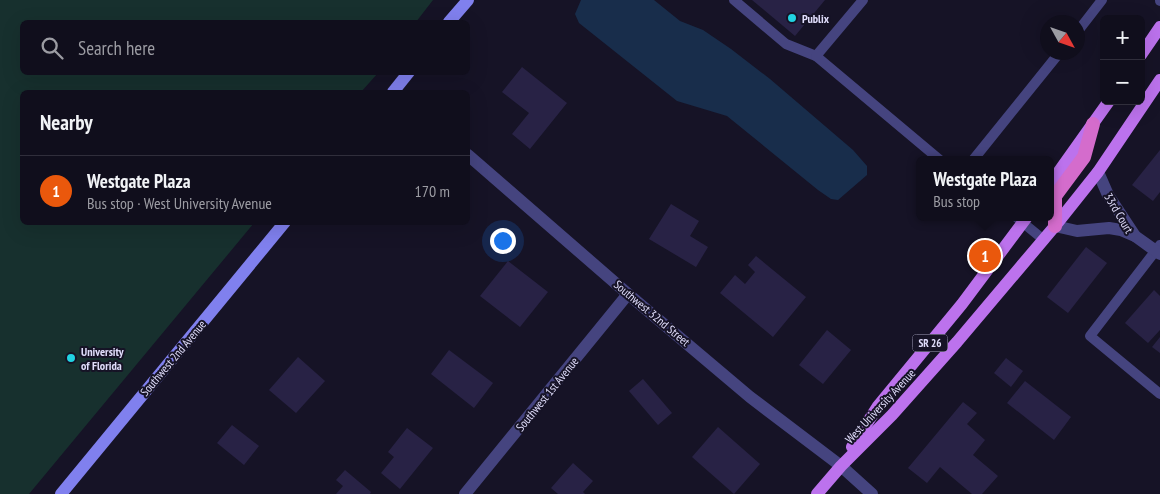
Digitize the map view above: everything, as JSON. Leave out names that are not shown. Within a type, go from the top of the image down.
[{"type":"highway","points":[[1055,226],[1055,196],[1084,157],[1093,124]]},
{"type":"main road","points":[[452,20],[468,0]]},
{"type":"main road","points":[[1145,49],[1160,27]]},
{"type":"main road","points":[[396,90],[407,75]]},
{"type":"main road","name":"West University Avenue","points":[[817,494],[841,466],[892,415],[1044,240],[1156,94],[1160,80]]},
{"type":"main road","points":[[1054,178],[1106,105]]},
{"type":"main road","name":"West University Avenue","points":[[841,466],[878,406],[962,304],[1021,221]]},
{"type":"main road","name":"Southwest 2nd Avenue","points":[[61,494],[283,225]]},
{"type":"street","name":"Southwest 32nd Street","points":[[470,157],[628,294],[750,396],[841,466],[872,494]]},
{"type":"street","name":"33rd Court","points":[[1098,172],[1108,196],[1135,236]]},
{"type":"street","name":"33rd Court","points":[[1055,226],[1077,231],[1109,228],[1121,230],[1135,236]]},
{"type":"street","points":[[1135,236],[1159,250]]},
{"type":"street","name":"Southwest 1st Avenue","points":[[465,494],[628,294]]},
{"type":"lane","points":[[734,0],[786,44],[816,56],[935,156]]},
{"type":"lane","points":[[816,56],[863,0]]},
{"type":"lane","points":[[1085,22],[1102,0]]},
{"type":"lane","points":[[976,156],[1054,60]]},
{"type":"lane","points":[[1024,221],[1044,240]]},
{"type":"lane","points":[[1159,250],[1090,336],[1160,394]]},
{"type":"green space","name":"University of Florida","points":[[0,0],[433,0],[418,20],[20,20],[20,75],[376,75],[363,90],[20,90],[20,225],[252,225],[29,494],[0,494]]},
{"type":"water","points":[[581,0],[654,0],[680,21],[703,30],[731,49],[770,79],[853,150],[867,166],[867,175],[838,200],[831,199],[727,116],[677,101],[579,23],[575,14]]},
{"type":"building","name":"Publix","points":[[752,0],[825,0],[795,36]]},
{"type":"building","points":[[522,67],[567,103],[530,149],[512,134],[529,113],[502,92]]},
{"type":"building","points":[[1160,150],[1160,192],[1153,201],[1132,185]]},
{"type":"building","points":[[671,204],[699,221],[690,236],[708,247],[696,267],[649,239]]},
{"type":"building","points":[[1086,247],[1107,263],[1068,313],[1047,297]]},
{"type":"building","points":[[756,256],[806,297],[773,337],[720,293],[735,275],[745,284],[755,272],[748,265]]},
{"type":"building","points":[[508,261],[548,292],[520,327],[480,296]]},
{"type":"building","points":[[1154,290],[1160,296],[1160,330],[1148,343],[1125,323]]},
{"type":"building","points":[[827,330],[851,350],[823,384],[799,365]]},
{"type":"building","points":[[1160,337],[1160,353],[1152,347]]},
{"type":"building","points":[[449,350],[493,383],[474,408],[431,374]]},
{"type":"building","points":[[298,357],[325,381],[296,413],[269,390]]},
{"type":"building","points":[[1006,358],[1023,371],[1011,387],[994,373]]},
{"type":"building","points":[[643,379],[672,413],[658,425],[629,391]]},
{"type":"building","points":[[1025,381],[1071,417],[1054,440],[1007,403]]},
{"type":"building","points":[[963,402],[977,413],[967,424],[985,440],[973,455],[998,476],[982,494],[972,494],[940,467],[927,483],[908,468]]},
{"type":"building","points":[[232,425],[259,446],[244,465],[217,443]]},
{"type":"building","points":[[718,427],[760,464],[734,494],[692,457]]},
{"type":"building","points":[[407,428],[433,448],[400,489],[381,473],[394,457],[388,452]]},
{"type":"building","points":[[573,463],[593,481],[583,492],[585,494],[558,494],[551,488]]},
{"type":"building","points":[[345,470],[371,492],[370,494],[336,494],[343,486],[336,480]]},
{"type":"place","name":"Publix","points":[[792,18]]},
{"type":"place","name":"Westgate Plaza","points":[[985,256]]},
{"type":"place","name":"University of Florida","points":[[71,358]]}]
